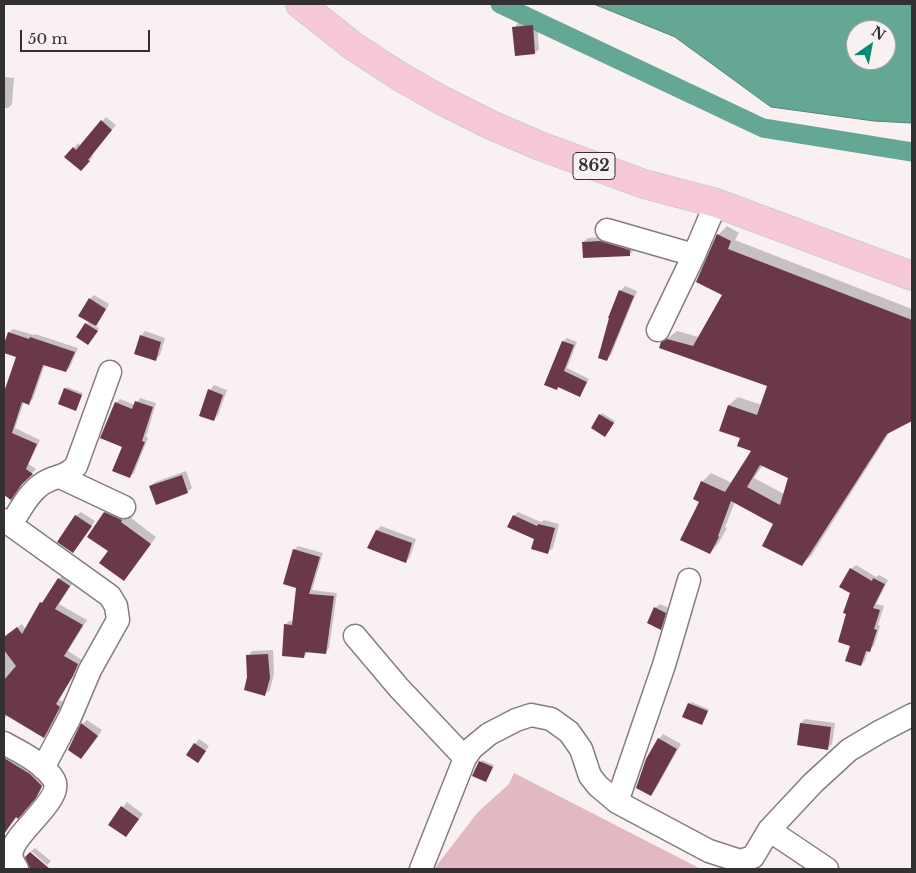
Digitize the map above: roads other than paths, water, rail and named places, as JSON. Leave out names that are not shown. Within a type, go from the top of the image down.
[{"type":"main road","name":"862","points":[[300,4],[352,46],[399,76],[491,125],[540,146],[644,184],[716,203],[912,276]]},
{"type":"street","points":[[658,330],[694,255],[716,203]]},
{"type":"street","points":[[607,230],[694,255]]},
{"type":"street","points":[[43,768],[70,717],[90,670],[118,620],[116,606],[110,596],[7,522],[38,486],[69,473],[76,466],[110,372]]},
{"type":"street","points":[[60,477],[124,507]]},
{"type":"street","points":[[617,802],[664,665],[689,580]]},
{"type":"street","points":[[355,636],[399,688],[465,758]]},
{"type":"street","points":[[421,869],[465,758],[472,748],[489,734],[516,720],[531,715],[551,719],[569,732],[581,748],[590,776],[617,802],[709,851],[740,861],[753,857],[769,830],[813,783],[849,750],[912,715]]},
{"type":"street","points":[[4,743],[43,768],[53,778],[56,785],[54,792],[16,843],[12,852],[12,860],[17,869]]},
{"type":"street","points":[[769,830],[827,869]]},
{"type":"waterway","points":[[500,4],[763,128],[912,152]]}]
